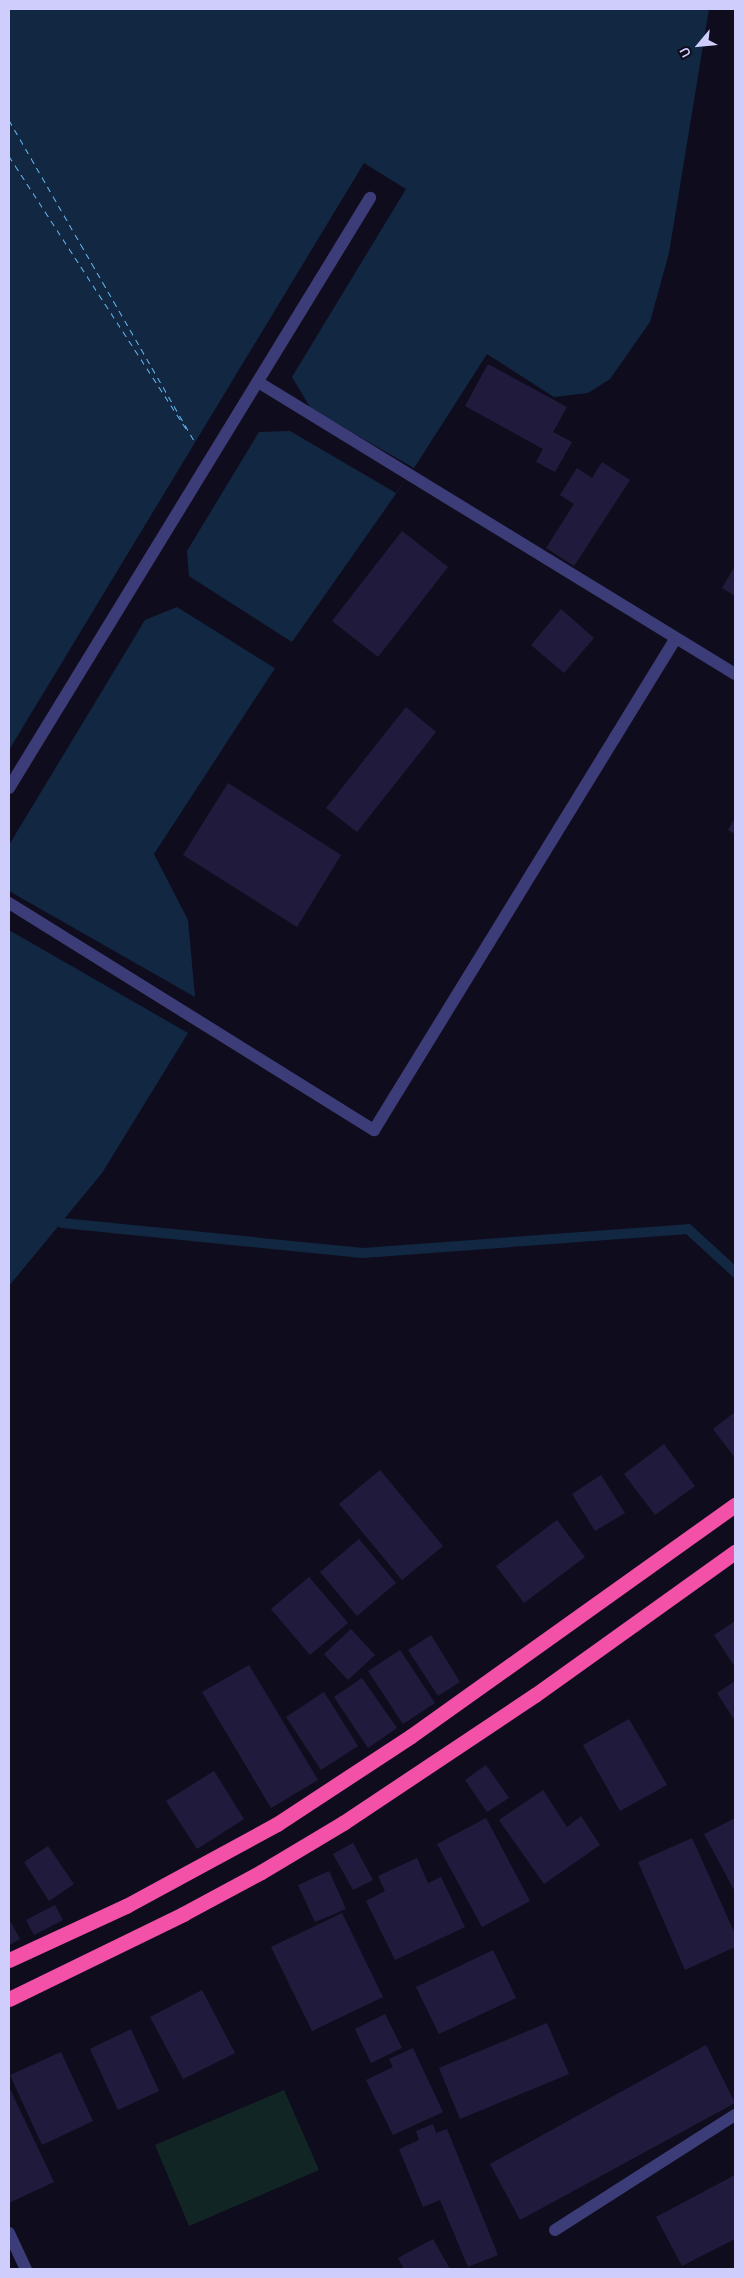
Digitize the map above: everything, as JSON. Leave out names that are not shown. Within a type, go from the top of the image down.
[{"type":"highway","points":[[9,1960],[126,1906],[277,1824],[418,1730],[735,1505]]},
{"type":"highway","points":[[9,1999],[183,1914],[261,1872],[343,1823],[535,1695],[735,1552]]},
{"type":"street","points":[[9,788],[370,198]]},
{"type":"street","points":[[258,382],[735,674]]},
{"type":"street","points":[[9,903],[374,1130],[676,638]]},
{"type":"street","points":[[555,2230],[735,2115]]},
{"type":"street","points":[[9,2233],[26,2269]]},
{"type":"green space","points":[[284,2090],[319,2170],[189,2226],[155,2145]]},
{"type":"water","points":[[9,9],[709,9],[669,253],[650,322],[610,379],[588,393],[554,397],[487,354],[414,468],[292,642],[154,854],[188,920],[195,997],[188,1033],[102,1173],[9,1286]]},
{"type":"pier","points":[[364,163],[406,189],[292,377],[311,409],[414,468],[396,493],[290,431],[259,432],[187,551],[189,576],[292,642],[276,669],[177,607],[145,620],[9,845],[9,750]]},
{"type":"pier","points":[[9,891],[195,997],[188,1033],[9,930]]},
{"type":"building","points":[[488,364],[567,407],[553,432],[572,442],[555,472],[536,462],[543,449],[465,406]]},
{"type":"building","points":[[602,462],[630,480],[574,566],[546,548],[574,504],[560,495],[577,468],[592,478]]},
{"type":"building","points":[[402,531],[448,567],[378,657],[332,621]]},
{"type":"building","points":[[735,566],[735,596],[722,588]]},
{"type":"building","points":[[561,609],[594,638],[564,673],[531,645]]},
{"type":"building","points":[[406,707],[436,732],[357,832],[326,808]]},
{"type":"building","points":[[228,783],[341,855],[297,927],[183,855]]},
{"type":"building","points":[[735,818],[735,834],[728,830]]},
{"type":"building","points":[[735,1412],[735,1458],[713,1429]]},
{"type":"building","points":[[664,1444],[695,1486],[655,1515],[624,1474]]},
{"type":"building","points":[[380,1470],[443,1546],[402,1580],[339,1504]]},
{"type":"building","points":[[601,1475],[625,1513],[595,1531],[572,1494]]},
{"type":"building","points":[[557,1520],[585,1557],[524,1603],[496,1566]]},
{"type":"building","points":[[359,1539],[396,1583],[357,1616],[320,1572]]},
{"type":"building","points":[[309,1577],[348,1623],[310,1655],[271,1609]]},
{"type":"building","points":[[735,1621],[735,1667],[714,1635]]},
{"type":"building","points":[[351,1629],[375,1655],[348,1680],[324,1654]]},
{"type":"building","points":[[431,1635],[460,1682],[438,1696],[408,1650]]},
{"type":"building","points":[[400,1650],[435,1703],[403,1724],[368,1671]]},
{"type":"building","points":[[249,1665],[318,1780],[271,1808],[202,1692]]},
{"type":"building","points":[[362,1678],[397,1728],[368,1748],[334,1697]]},
{"type":"building","points":[[735,1681],[735,1721],[717,1693]]},
{"type":"building","points":[[324,1692],[358,1746],[321,1770],[286,1717]]},
{"type":"building","points":[[629,1719],[667,1785],[620,1811],[583,1745]]},
{"type":"building","points":[[486,1765],[509,1798],[487,1812],[465,1780]]},
{"type":"building","points":[[214,1771],[244,1819],[197,1849],[166,1801]]},
{"type":"building","points":[[543,1790],[567,1827],[581,1816],[600,1845],[544,1884],[499,1820]]},
{"type":"building","points":[[486,1818],[530,1901],[482,1927],[437,1844]]},
{"type":"building","points":[[735,1818],[735,1892],[704,1834]]},
{"type":"building","points":[[692,1838],[735,1934],[735,1947],[685,1970],[638,1862]]},
{"type":"building","points":[[353,1843],[373,1880],[353,1890],[333,1854]]},
{"type":"building","points":[[48,1846],[74,1884],[49,1901],[24,1862]]},
{"type":"building","points":[[417,1858],[428,1883],[441,1877],[465,1927],[395,1960],[366,1901],[385,1891],[378,1876]]},
{"type":"building","points":[[329,1871],[346,1909],[315,1922],[298,1885]]},
{"type":"building","points":[[55,1905],[63,1920],[34,1935],[26,1920]]},
{"type":"building","points":[[342,1913],[383,1997],[312,2031],[271,1947]]},
{"type":"building","points":[[9,1919],[20,1939],[9,1945]]},
{"type":"building","points":[[493,1950],[516,1998],[439,2034],[416,1987]]},
{"type":"building","points":[[202,1990],[235,2053],[183,2079],[150,2017]]},
{"type":"building","points":[[385,2014],[402,2048],[371,2063],[355,2029]]},
{"type":"building","points":[[547,2023],[569,2074],[460,2119],[439,2068]]},
{"type":"building","points":[[131,2029],[159,2091],[118,2110],[90,2049]]},
{"type":"building","points":[[706,2045],[735,2103],[520,2220],[490,2164]]},
{"type":"building","points":[[413,2048],[443,2112],[393,2135],[366,2080],[393,2067],[389,2059]]},
{"type":"building","points":[[61,2052],[93,2121],[42,2145],[10,2075]]},
{"type":"building","points":[[9,2087],[54,2182],[9,2203]]},
{"type":"building","points":[[433,2124],[436,2133],[447,2129],[498,2255],[468,2267],[440,2200],[423,2207],[399,2149],[419,2140],[416,2131]]},
{"type":"building","points":[[735,2175],[735,2239],[682,2266],[656,2217]]},
{"type":"building","points":[[433,2239],[450,2269],[404,2269],[398,2258]]},
{"type":"waterway","points":[[62,1223],[363,1253],[688,1229],[735,1272]]},
{"type":"ferry route","points":[[9,120],[195,442]]},
{"type":"ferry route","points":[[9,156],[186,429]]}]
